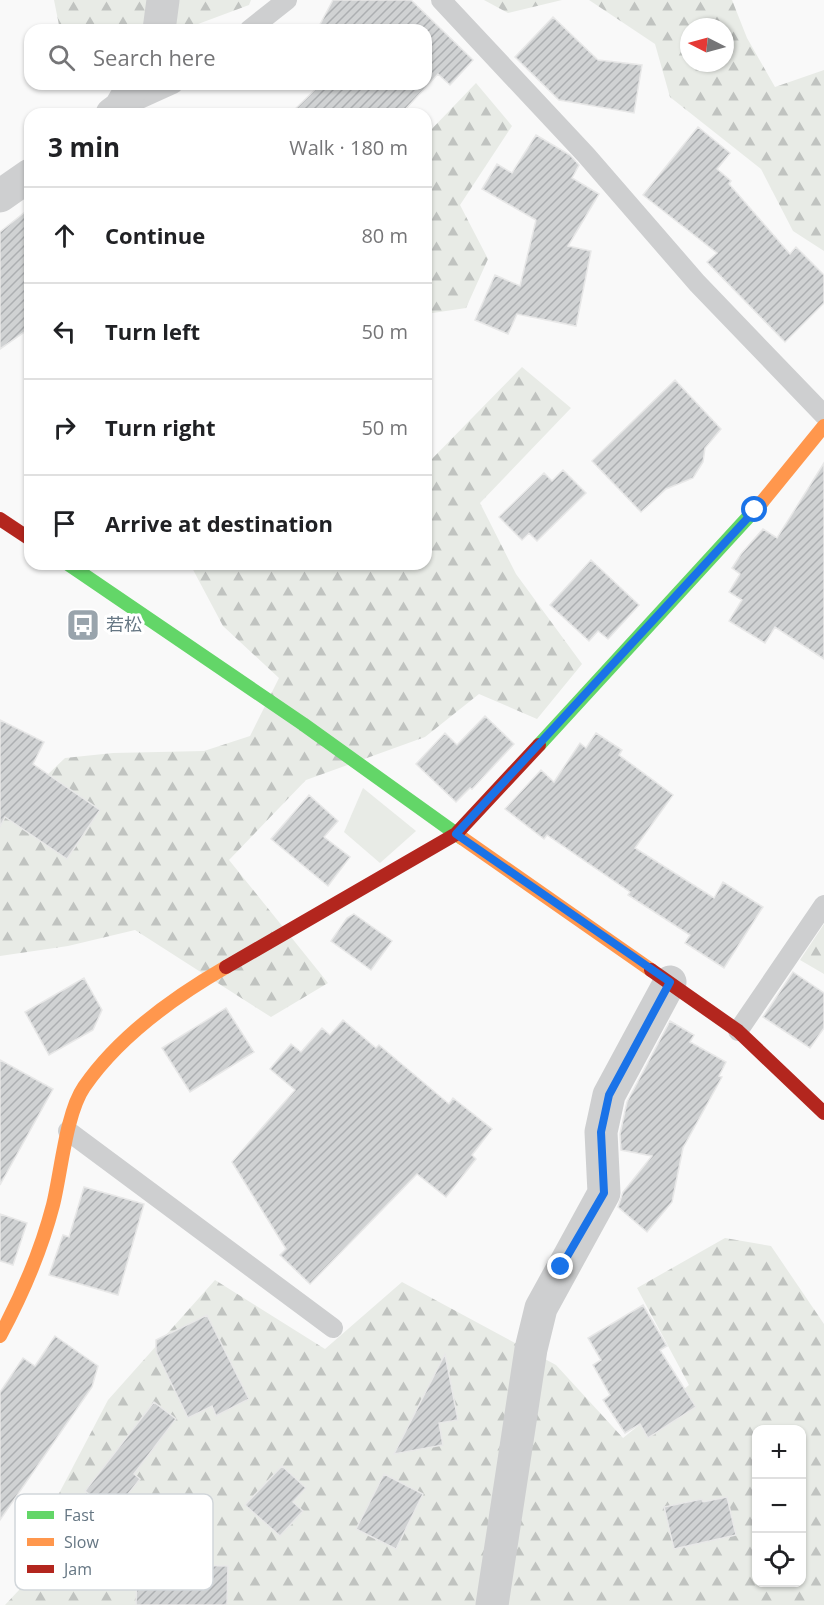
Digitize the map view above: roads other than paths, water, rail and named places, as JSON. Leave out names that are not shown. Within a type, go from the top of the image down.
[{"type":"street","points":[[160,24],[163,0]]},
{"type":"street","points":[[0,196],[24,178]]},
{"type":"street","points":[[0,1336],[24,1291],[53,1206],[68,1131],[83,1088],[130,1035],[194,985],[456,834],[755,510],[824,426]]},
{"type":"street","points":[[0,519],[24,535]]},
{"type":"street","points":[[77,570],[303,724],[738,1031],[823,1110]]},
{"type":"street","points":[[492,1605],[531,1349],[541,1308],[604,1193],[601,1132],[609,1095],[670,982]]},
{"type":"lane","points":[[257,24],[287,0]]},
{"type":"lane","points":[[441,0],[586,155],[697,283],[824,415]]},
{"type":"lane","points":[[122,102],[156,90]]},
{"type":"lane","points":[[738,1031],[824,905]]},
{"type":"lane","points":[[68,1131],[333,1328]]},
{"type":"place","name":"若松","points":[[83,625]]}]
